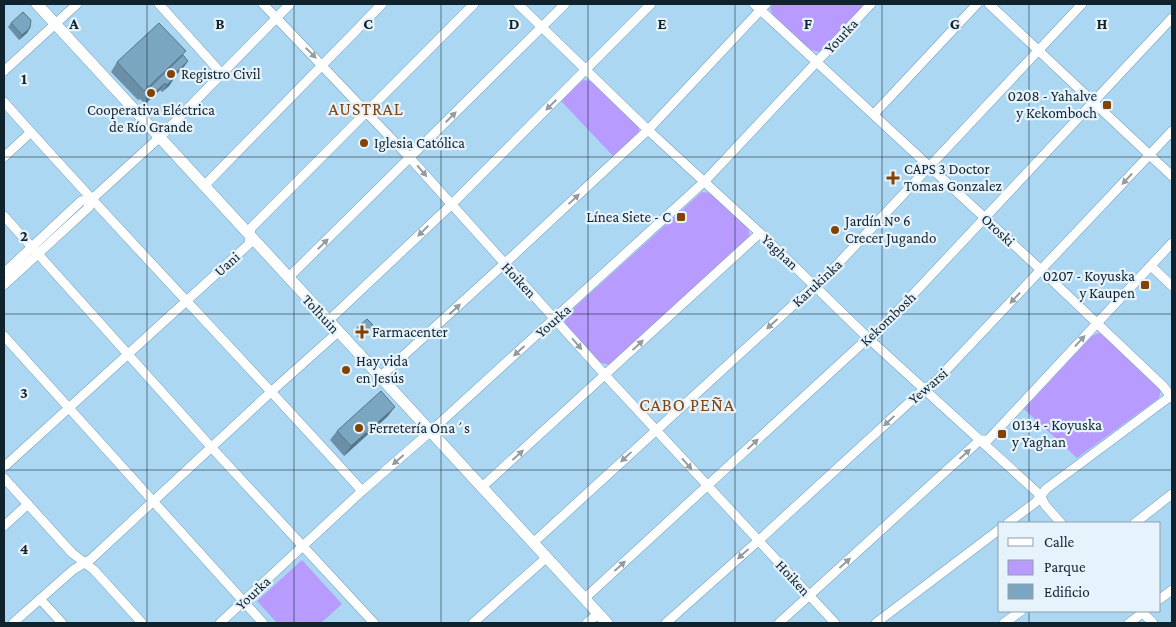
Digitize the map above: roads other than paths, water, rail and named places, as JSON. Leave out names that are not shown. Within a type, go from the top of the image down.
[{"type":"street","name":"Tolhuin","points":[[37,4],[607,623]]},
{"type":"street","points":[[4,71],[77,4]]},
{"type":"street","points":[[159,4],[222,74]]},
{"type":"street","name":"Hoiken","points":[[263,4],[410,158],[605,375],[835,623]]},
{"type":"street","points":[[4,272],[34,251],[88,207],[92,199],[160,138],[290,4]]},
{"type":"street","points":[[204,186],[382,4]]},
{"type":"street","name":"Uani","points":[[4,467],[249,244],[251,228],[474,4]]},
{"type":"street","name":"Yaghan","points":[[518,4],[586,71],[760,233],[868,338],[1040,495],[1045,505],[1060,522]]},
{"type":"street","points":[[288,278],[565,4]]},
{"type":"street","points":[[328,321],[451,205],[651,4]]},
{"type":"street","name":"Yourka","points":[[220,623],[362,491],[431,431],[705,181],[871,4]]},
{"type":"street","points":[[874,114],[977,4]]},
{"type":"street","points":[[989,4],[1172,176]]},
{"type":"street","name":"Karukinka","points":[[533,543],[814,286],[820,283],[1082,4]]},
{"type":"street","points":[[380,377],[648,130],[760,6]]},
{"type":"street","name":"Oroski","points":[[760,6],[817,62],[1042,270],[1172,396]]},
{"type":"street","name":"Kekombosh","points":[[584,598],[868,338],[875,335],[1172,18]]},
{"type":"street","points":[[4,102],[362,491]]},
{"type":"street","name":"Yewarsi","points":[[666,623],[925,388],[933,384],[1172,131]]},
{"type":"street","points":[[4,157],[31,132]]},
{"type":"street","points":[[4,216],[212,448],[374,623]]},
{"type":"street","points":[[482,487],[760,233]]},
{"type":"street","points":[[779,623],[980,440],[988,440],[1172,243]]},
{"type":"street","points":[[4,284],[34,251]]},
{"type":"street","points":[[1151,266],[1172,286]]},
{"type":"street","points":[[12,623],[73,570],[91,560],[338,332]]},
{"type":"street","points":[[4,336],[263,623]]},
{"type":"street","points":[[1009,522],[1036,502],[1040,495],[1054,483],[1172,396]]},
{"type":"street","points":[[4,478],[72,553],[85,562],[142,623]]},
{"type":"street","points":[[1136,522],[1172,494]]},
{"type":"street","points":[[4,526],[28,504]]},
{"type":"street","points":[[876,623],[998,531]]},
{"type":"street","points":[[473,623],[546,558]]},
{"type":"street","points":[[1161,598],[1172,590]]},
{"type":"street","points":[[40,599],[62,623]]},
{"type":"street","points":[[1004,623],[1020,612]]},
{"type":"street","points":[[1129,623],[1142,612]]},
{"type":"street","points":[[1144,612],[1153,623]]},
{"type":"street","points":[[587,623],[598,614]]},
{"type":"place","name":"Registro Civil","points":[[171,74]]},
{"type":"place","name":"Cooperativa Eléctrica de Río Grande","points":[[151,93]]},
{"type":"place","name":"0208 - Yahalve y Kekomboch","points":[[1107,105]]},
{"type":"place","name":"Iglesia Católica","points":[[364,143]]},
{"type":"place","name":"CAPS 3 Doctor Tomas Gonzalez","points":[[893,178]]},
{"type":"place","name":"Línea Siete - C","points":[[681,217]]},
{"type":"place","name":"Jardín Nº 6 Crecer Jugando","points":[[835,230]]},
{"type":"place","name":"0207 - Koyuska y Kaupen","points":[[1145,285]]},
{"type":"place","name":"Farmacenter","points":[[362,332]]},
{"type":"place","name":"Hay vida en Jesús","points":[[346,370]]},
{"type":"place","name":"Ferretería Ona´s","points":[[359,428]]},
{"type":"place","name":"0134 - Koyuska y Yaghan","points":[[1002,434]]},
{"type":"district","name":"AUSTRAL","points":[[366,109]]},
{"type":"district","name":"CABO PEÑA","points":[[687,405]]}]
